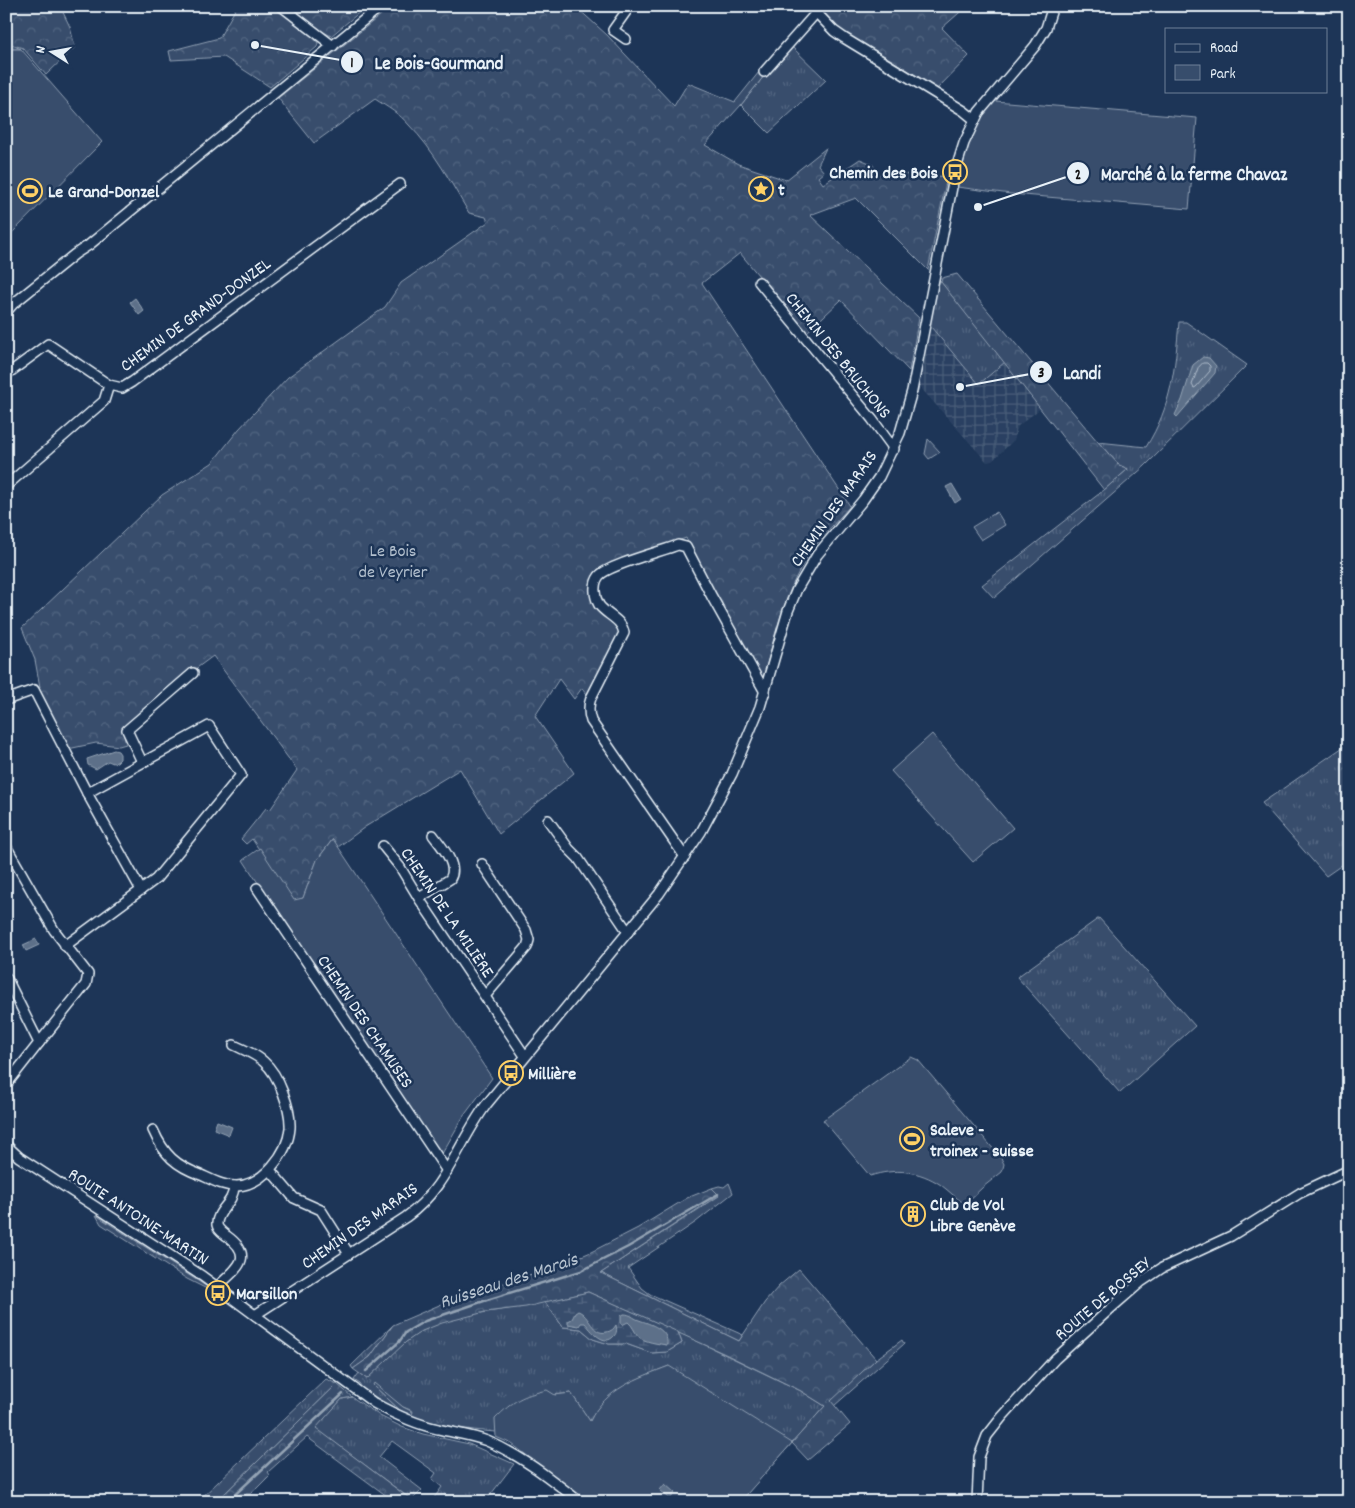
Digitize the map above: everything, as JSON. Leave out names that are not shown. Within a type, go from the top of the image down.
[{"type":"street","points":[[281,6],[333,46]]},
{"type":"street","points":[[6,312],[36,285],[74,254],[89,246],[381,6]]},
{"type":"street","points":[[626,39],[613,30],[630,6]]},
{"type":"street","name":"CHEMIN DES MARAIS","points":[[255,1314],[420,1206],[437,1188],[480,1112],[659,894],[685,858],[715,807],[747,740],[765,692],[788,611],[804,576],[825,544],[872,488],[894,449],[905,421],[912,391],[955,172],[964,143],[975,120],[986,104],[1036,46],[1046,28],[1053,6]]},
{"type":"street","points":[[764,72],[813,9],[834,31],[844,38],[964,111],[975,120]]},
{"type":"street","name":"CHEMIN DE GRAND-DONZEL","points":[[7,374],[48,344],[109,385],[122,388],[400,184]]},
{"type":"street","name":"CHEMIN DES BRUCHONS","points":[[759,282],[894,449]]},
{"type":"street","points":[[6,486],[104,401],[109,385]]},
{"type":"street","points":[[685,858],[592,720],[588,710],[586,701],[624,633],[621,624],[598,604],[594,594],[598,577],[604,572],[630,561],[678,545],[686,547],[765,692]]},
{"type":"street","points":[[142,762],[127,730],[193,673]]},
{"type":"street","points":[[6,700],[34,690],[87,794],[141,890]]},
{"type":"street","points":[[65,946],[161,874],[241,775],[209,726],[87,794]]},
{"type":"street","points":[[548,820],[569,850],[578,858],[628,932]]},
{"type":"street","points":[[419,898],[450,879],[453,875],[452,863],[433,835]]},
{"type":"street","points":[[6,846],[36,900],[65,946],[86,970],[88,980],[6,1084]]},
{"type":"street","name":"CHEMIN DE LA MILIÈRE","points":[[383,846],[400,867],[526,1056]]},
{"type":"street","name":"CHEMIN DE LA MILIÈRE","points":[[482,864],[526,930],[529,940],[527,946],[485,996]]},
{"type":"street","name":"CHEMIN DES CHAMUSES","points":[[257,888],[447,1171]]},
{"type":"street","points":[[6,977],[39,1043]]},
{"type":"street","points":[[153,1130],[165,1152],[190,1171],[234,1186],[249,1184],[270,1170],[290,1132],[286,1101],[279,1084],[267,1065],[234,1045]]},
{"type":"street","name":"ROUTE ANTOINE-MARTIN","points":[[6,1145],[19,1157],[217,1287],[374,1403],[420,1424],[462,1434],[498,1447],[542,1473],[580,1502]]},
{"type":"street","points":[[270,1170],[294,1198],[321,1210],[349,1254]]},
{"type":"street","name":"ROUTE DE BOSSEY","points":[[977,1502],[978,1465],[981,1448],[986,1436],[1009,1409],[1082,1333],[1151,1274],[1231,1236],[1293,1197],[1333,1176],[1349,1170]]},
{"type":"street","points":[[217,1287],[238,1266],[241,1258],[242,1251],[239,1246],[221,1232],[217,1225],[219,1216],[232,1198],[234,1186]]},
{"type":"shaded area","points":[[931,327],[979,383],[1005,362],[1041,408],[1018,426],[1014,440],[992,461],[987,462],[919,386]]},
{"type":"green space","points":[[6,6],[60,6],[70,27],[75,47],[46,75],[23,48],[10,44],[21,49],[6,49]]},
{"type":"green space","points":[[237,6],[273,6],[315,39],[318,43],[317,47],[270,87],[224,57],[171,60],[169,51],[219,38]]},
{"type":"green space","points":[[289,6],[367,6],[331,36]]},
{"type":"green space","name":"Le Bois de Veyrier","points":[[392,6],[575,6],[607,35],[674,106],[688,83],[735,102],[759,72],[764,76],[705,145],[738,164],[786,180],[826,148],[818,165],[824,172],[818,177],[823,184],[860,159],[872,164],[880,175],[920,174],[947,177],[928,270],[856,198],[810,215],[919,318],[909,371],[841,300],[806,333],[740,253],[702,283],[850,506],[818,543],[800,570],[786,600],[763,678],[756,672],[714,596],[686,538],[598,569],[591,583],[593,599],[599,612],[618,627],[619,635],[587,694],[582,688],[574,699],[559,679],[535,716],[574,773],[499,834],[460,769],[365,827],[338,847],[332,840],[317,860],[303,898],[294,901],[252,839],[246,844],[241,839],[266,808],[270,810],[297,770],[213,656],[167,690],[122,729],[126,744],[119,746],[96,743],[68,749],[37,689],[40,687],[35,660],[22,628],[162,495],[212,463],[239,429],[288,377],[385,307],[401,283],[488,222],[486,217],[469,213],[442,167],[418,135],[402,117],[375,99],[314,143],[278,98]]},
{"type":"green space","points":[[816,6],[967,6],[942,28],[969,56],[937,89],[890,59],[847,35],[834,25]]},
{"type":"green space","points":[[791,46],[826,80],[769,133],[741,105]]},
{"type":"green space","name":"Le Grand-Donzel","points":[[6,49],[21,49],[102,142],[6,239]]},
{"type":"green space","points":[[995,101],[1197,118],[1189,209],[1011,194],[957,187],[970,141],[980,120]]},
{"type":"green space","points":[[957,274],[1098,442],[1119,465],[1128,469],[1104,490],[941,282],[942,278]]},
{"type":"green space","points":[[939,279],[1005,362],[979,384],[931,327],[930,318]]},
{"type":"green space","points":[[1179,322],[1186,322],[1247,365],[1145,466],[994,598],[982,585],[1104,490],[1128,469],[1119,465],[1098,442],[1146,447],[1162,417],[1167,402],[1174,371]]},
{"type":"green space","points":[[928,439],[940,452],[929,459],[925,454]]},
{"type":"green space","points":[[997,512],[1005,525],[981,540],[972,527]]},
{"type":"green space","points":[[932,734],[1013,828],[973,862],[891,771]]},
{"type":"green space","points":[[1349,743],[1349,860],[1326,876],[1262,803]]},
{"type":"green space","points":[[333,839],[492,1078],[463,1117],[439,1159],[243,860],[260,848],[294,900],[303,898],[317,860]]},
{"type":"green space","points":[[1099,918],[1195,1026],[1120,1093],[1017,977]]},
{"type":"green space","name":"Saleve - troinex - suisse","points":[[911,1057],[918,1060],[1001,1158],[1004,1164],[1002,1172],[965,1204],[933,1180],[915,1173],[898,1171],[870,1176],[823,1120]]},
{"type":"green space","points":[[729,1183],[733,1193],[696,1222],[628,1268],[642,1288],[650,1294],[743,1335],[739,1341],[601,1273],[719,1196],[712,1188],[724,1187]]},
{"type":"green space","points":[[712,1188],[719,1195],[601,1273],[739,1341],[765,1302],[779,1286],[799,1269],[876,1359],[831,1401],[850,1424],[808,1460],[792,1443],[825,1406],[801,1391],[723,1353],[588,1292],[526,1307],[485,1312],[442,1323],[422,1331],[406,1342],[367,1379],[353,1369],[370,1357],[393,1325],[451,1300],[560,1265],[591,1252],[638,1228],[687,1198]]},
{"type":"green space","points":[[96,1215],[212,1290],[187,1279],[101,1224]]},
{"type":"green space","points":[[588,1292],[678,1332],[682,1343],[667,1352],[651,1353],[626,1344],[609,1344],[593,1339],[581,1329],[563,1327],[545,1302]]},
{"type":"green space","points":[[545,1302],[563,1327],[581,1329],[593,1339],[609,1344],[626,1344],[651,1353],[667,1352],[682,1343],[678,1332],[801,1391],[825,1406],[744,1497],[749,1502],[731,1502],[669,1366],[624,1386],[604,1401],[590,1421],[571,1393],[554,1395],[497,1428],[496,1432],[454,1427],[411,1416],[413,1411],[403,1407],[373,1385],[401,1411],[360,1387],[360,1384],[354,1380],[359,1373],[367,1379],[407,1341],[437,1324],[452,1319]]},
{"type":"green space","points":[[393,1325],[370,1357],[353,1369],[351,1366]]},
{"type":"green space","points":[[902,1340],[904,1344],[834,1406],[830,1401],[876,1359]]},
{"type":"green space","points":[[669,1366],[792,1443],[740,1502],[587,1502],[512,1444],[496,1437],[495,1419],[507,1407],[531,1394],[547,1390],[555,1395],[571,1393],[590,1421],[596,1410],[613,1393],[634,1380]]},
{"type":"green space","points":[[326,1379],[337,1384],[216,1502],[197,1502]]},
{"type":"green space","points":[[374,1383],[403,1407],[413,1412],[411,1416],[401,1411],[373,1385]]},
{"type":"green space","points":[[337,1384],[352,1397],[342,1399],[316,1428],[414,1502],[395,1502],[307,1437],[268,1472],[270,1475],[251,1494],[240,1494],[232,1502],[216,1502]]},
{"type":"green space","points":[[352,1397],[380,1416],[402,1427],[423,1434],[469,1444],[514,1464],[485,1502],[431,1502],[442,1487],[432,1479],[436,1473],[392,1441],[379,1457],[422,1490],[412,1500],[315,1428],[342,1399]]},
{"type":"water","points":[[135,298],[144,311],[139,315],[130,302]]},
{"type":"water","points":[[1203,357],[1209,358],[1216,366],[1215,373],[1177,417],[1175,415],[1182,400],[1193,365]]},
{"type":"water","points":[[952,484],[961,499],[955,503],[946,487]]},
{"type":"water","points":[[114,750],[120,754],[120,759],[117,762],[108,761],[96,769],[88,765],[87,759]]},
{"type":"water","points":[[36,939],[39,945],[26,951],[23,945]]},
{"type":"water","points":[[217,1121],[232,1127],[229,1135],[214,1129]]},
{"type":"water","points":[[578,1311],[598,1331],[608,1332],[616,1325],[615,1335],[606,1340],[598,1337],[585,1323],[581,1323],[579,1326],[568,1324],[568,1321]]},
{"type":"water","points":[[624,1314],[658,1328],[665,1335],[667,1345],[640,1338],[628,1322],[621,1324],[621,1316]]},
{"type":"water","points":[[665,1484],[675,1493],[670,1499],[660,1490]]},
{"type":"waterway","name":"Ruisseau des Marais","points":[[366,1371],[399,1342],[406,1332],[425,1321],[581,1271],[628,1247],[718,1194]]},
{"type":"waterway","name":"Ruisseau des Marais","points":[[227,1502],[343,1394]]},
{"type":"place","name":"Le Bois-Gourmand","points":[[255,45]]},
{"type":"place","name":"Chemin des Bois","points":[[955,172]]},
{"type":"place","name":"t","points":[[761,189]]},
{"type":"place","name":"Le Grand-Donzel","points":[[30,191]]},
{"type":"place","name":"Marché à la ferme Chavaz","points":[[978,207]]},
{"type":"place","name":"Landi","points":[[960,387]]},
{"type":"place","name":"Millière","points":[[511,1073]]},
{"type":"place","name":"Saleve - troinex - suisse","points":[[912,1139]]},
{"type":"place","name":"Club de Vol Libre Genève","points":[[913,1214]]},
{"type":"place","name":"Marsillon","points":[[218,1293]]}]
